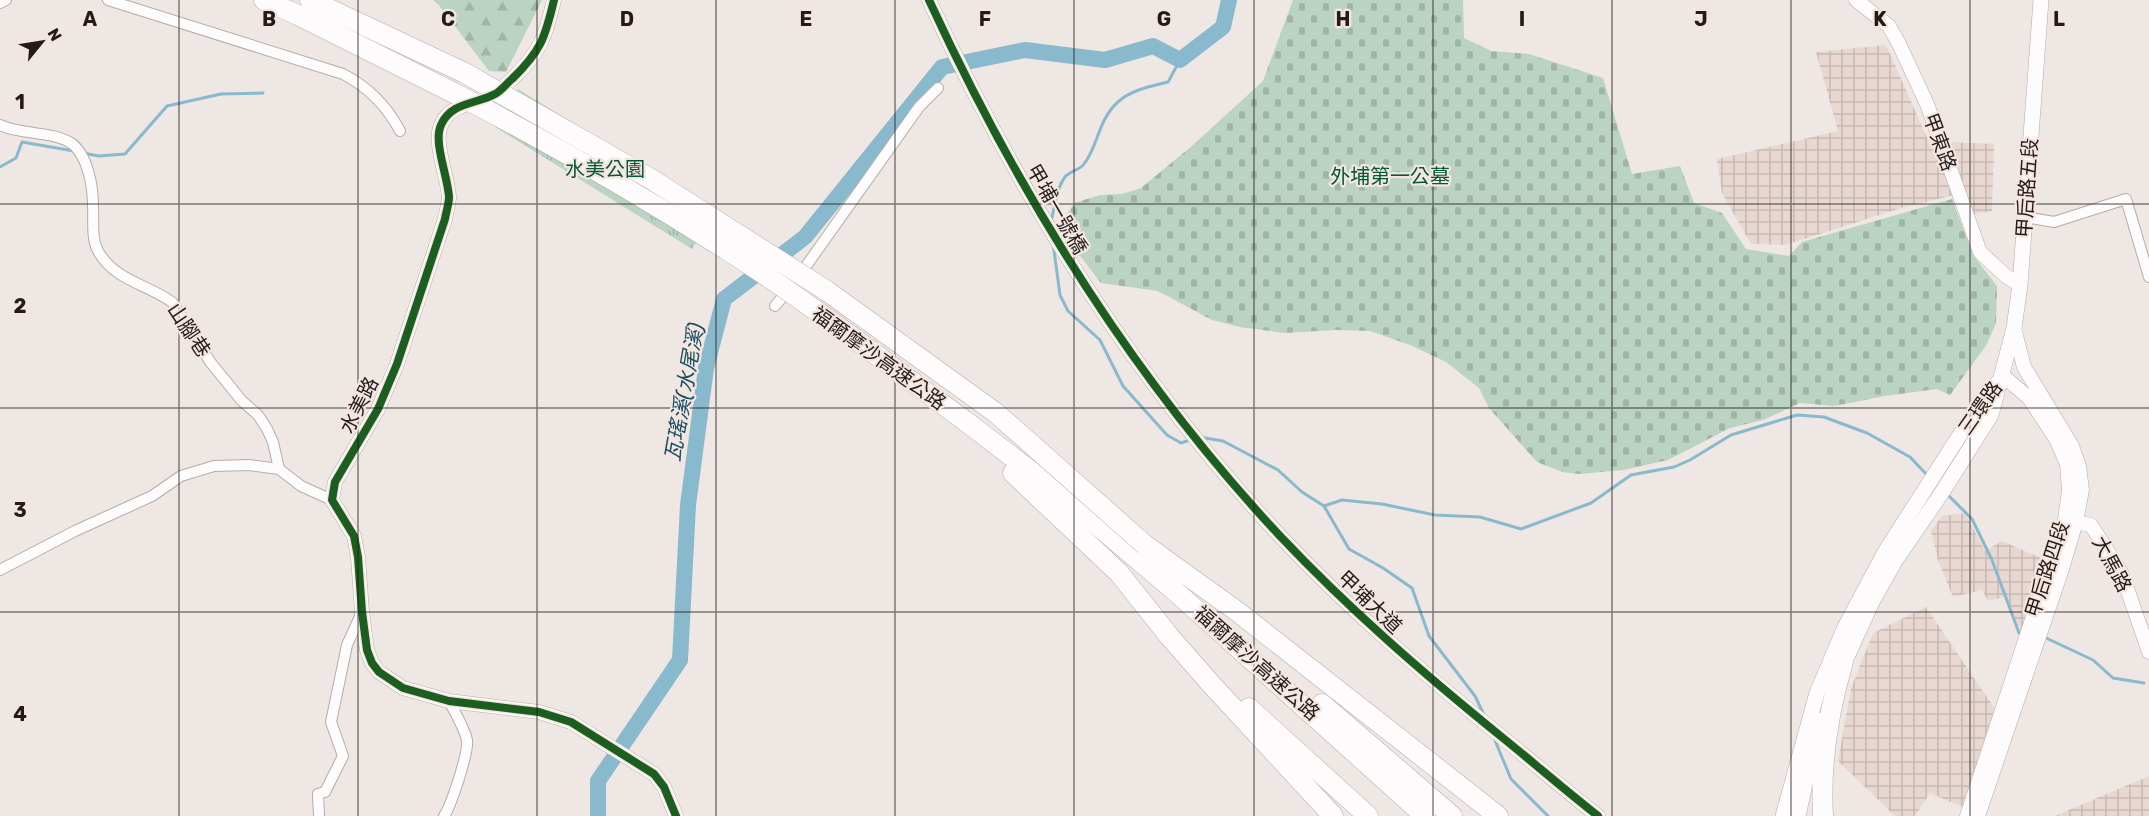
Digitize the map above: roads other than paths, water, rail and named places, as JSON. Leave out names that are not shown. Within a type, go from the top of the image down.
[{"type":"highway","name":"福爾摩沙高速公路","points":[[264,0],[524,129],[728,251],[810,307],[1063,496],[1175,591],[1425,816]]},
{"type":"highway","name":"福爾摩沙高速公路","points":[[310,0],[465,73],[651,179],[827,291],[996,413],[1329,710],[1452,816]]},
{"type":"highway","points":[[964,420],[1003,464],[1074,528],[1119,573],[1169,636],[1333,816]]},
{"type":"highway","points":[[1145,545],[1238,612],[1498,816]]},
{"type":"highway","points":[[1169,636],[1368,816]]},
{"type":"highway","points":[[1823,816],[1822,772],[1826,732],[1843,662]]},
{"type":"main road","name":"甲后路五段","points":[[2002,375],[2014,328],[2019,285],[2041,0]]},
{"type":"main road","name":"三環路","points":[[1783,816],[1817,693],[1845,627],[1885,552],[1989,402],[2002,375]]},
{"type":"main road","name":"三環路","points":[[1798,816],[1825,709],[1843,662],[1895,561],[1983,430],[1989,402]]},
{"type":"street","points":[[0,3],[6,0]]},
{"type":"street","points":[[108,0],[343,74],[360,83],[378,99],[400,131]]},
{"type":"street","name":"水美路","points":[[332,500],[335,482],[378,409],[397,364],[445,219],[449,199],[439,138],[441,125],[450,112],[460,106],[496,94],[527,64],[538,50],[546,33],[554,0]]},
{"type":"street","name":"甲埔一號橋","points":[[929,0],[1005,152],[1076,273],[1150,379]]},
{"type":"street","name":"甲東路","points":[[1856,0],[1889,26],[1899,44],[1927,104],[1980,252],[2019,285]]},
{"type":"street","points":[[775,306],[812,260],[919,107],[938,88]]},
{"type":"street","name":"山腳巷","points":[[0,125],[66,141],[78,151],[92,190],[97,250],[108,265],[122,277],[142,288],[163,295],[172,302],[211,363],[242,401],[258,415],[267,429],[273,442],[279,469]]},
{"type":"street","points":[[2025,217],[2054,222],[2126,200],[2149,277]]},
{"type":"street","name":"甲后路四段","points":[[1967,816],[2082,490],[2079,466],[2072,446],[2024,367],[2014,328]]},
{"type":"street","name":"甲后路四段","points":[[2002,375],[2021,380],[2037,391]]},
{"type":"street","name":"甲后路四段","points":[[1978,816],[2071,521],[2067,464],[2056,439],[2029,398],[2002,375]]},
{"type":"street","name":"甲埔大道","points":[[1150,379],[1207,452],[1320,578],[1386,641],[1456,701],[1598,816]]},
{"type":"street","points":[[0,570],[75,531],[152,496],[181,476],[213,466],[249,465],[279,469],[301,486],[332,500],[354,536],[367,650],[372,663],[380,672],[404,688],[449,702],[539,712],[571,722],[654,774],[664,787],[676,816]]},
{"type":"street","name":"大馬路","points":[[2071,521],[2091,525],[2122,574],[2149,652]]},
{"type":"street","points":[[320,816],[318,794],[325,792],[344,756],[331,722],[347,645],[362,612]]},
{"type":"street","points":[[444,816],[452,800],[468,742],[449,702]]},
{"type":"waterway","name":"瓦瑤溪(水尾溪)","points":[[598,816],[598,781],[680,660],[688,505],[706,368],[724,299],[805,237],[942,67],[1025,50],[1105,60],[1153,46],[1180,60],[1223,27],[1229,0]]},
{"type":"waterway","points":[[1051,221],[1062,182],[1067,175],[1080,168],[1087,160],[1111,109],[1135,91],[1168,82],[1180,60]]},
{"type":"waterway","points":[[83,153],[99,156],[125,154],[167,106],[221,94],[263,93]]},
{"type":"waterway","points":[[0,167],[16,158],[22,142],[74,151]]},
{"type":"waterway","points":[[1053,243],[1060,295],[1068,311],[1100,340],[1123,386],[1167,435],[1181,443],[1190,440]]},
{"type":"waterway","points":[[1324,506],[1342,500],[1382,504],[1435,515],[1480,517],[1521,529],[1591,503],[1631,475],[1674,467],[1731,435],[1797,415],[1824,417],[1867,433],[1910,457],[1928,476]]},
{"type":"waterway","points":[[1199,437],[1223,441],[1278,470],[1302,492],[1324,506],[1349,549],[1412,588],[1429,636],[1475,696],[1484,715]]},
{"type":"waterway","points":[[1946,493],[1972,519],[1992,560],[2019,633],[2023,633]]},
{"type":"waterway","points":[[2044,637],[2093,660],[2113,678],[2144,683]]},
{"type":"waterway","points":[[1494,738],[1511,779],[1548,816]]},
{"type":"park label","name":"水美公園","points":[[605,169]]},
{"type":"park label","name":"外埔第一公墓","points":[[1390,176]]}]
